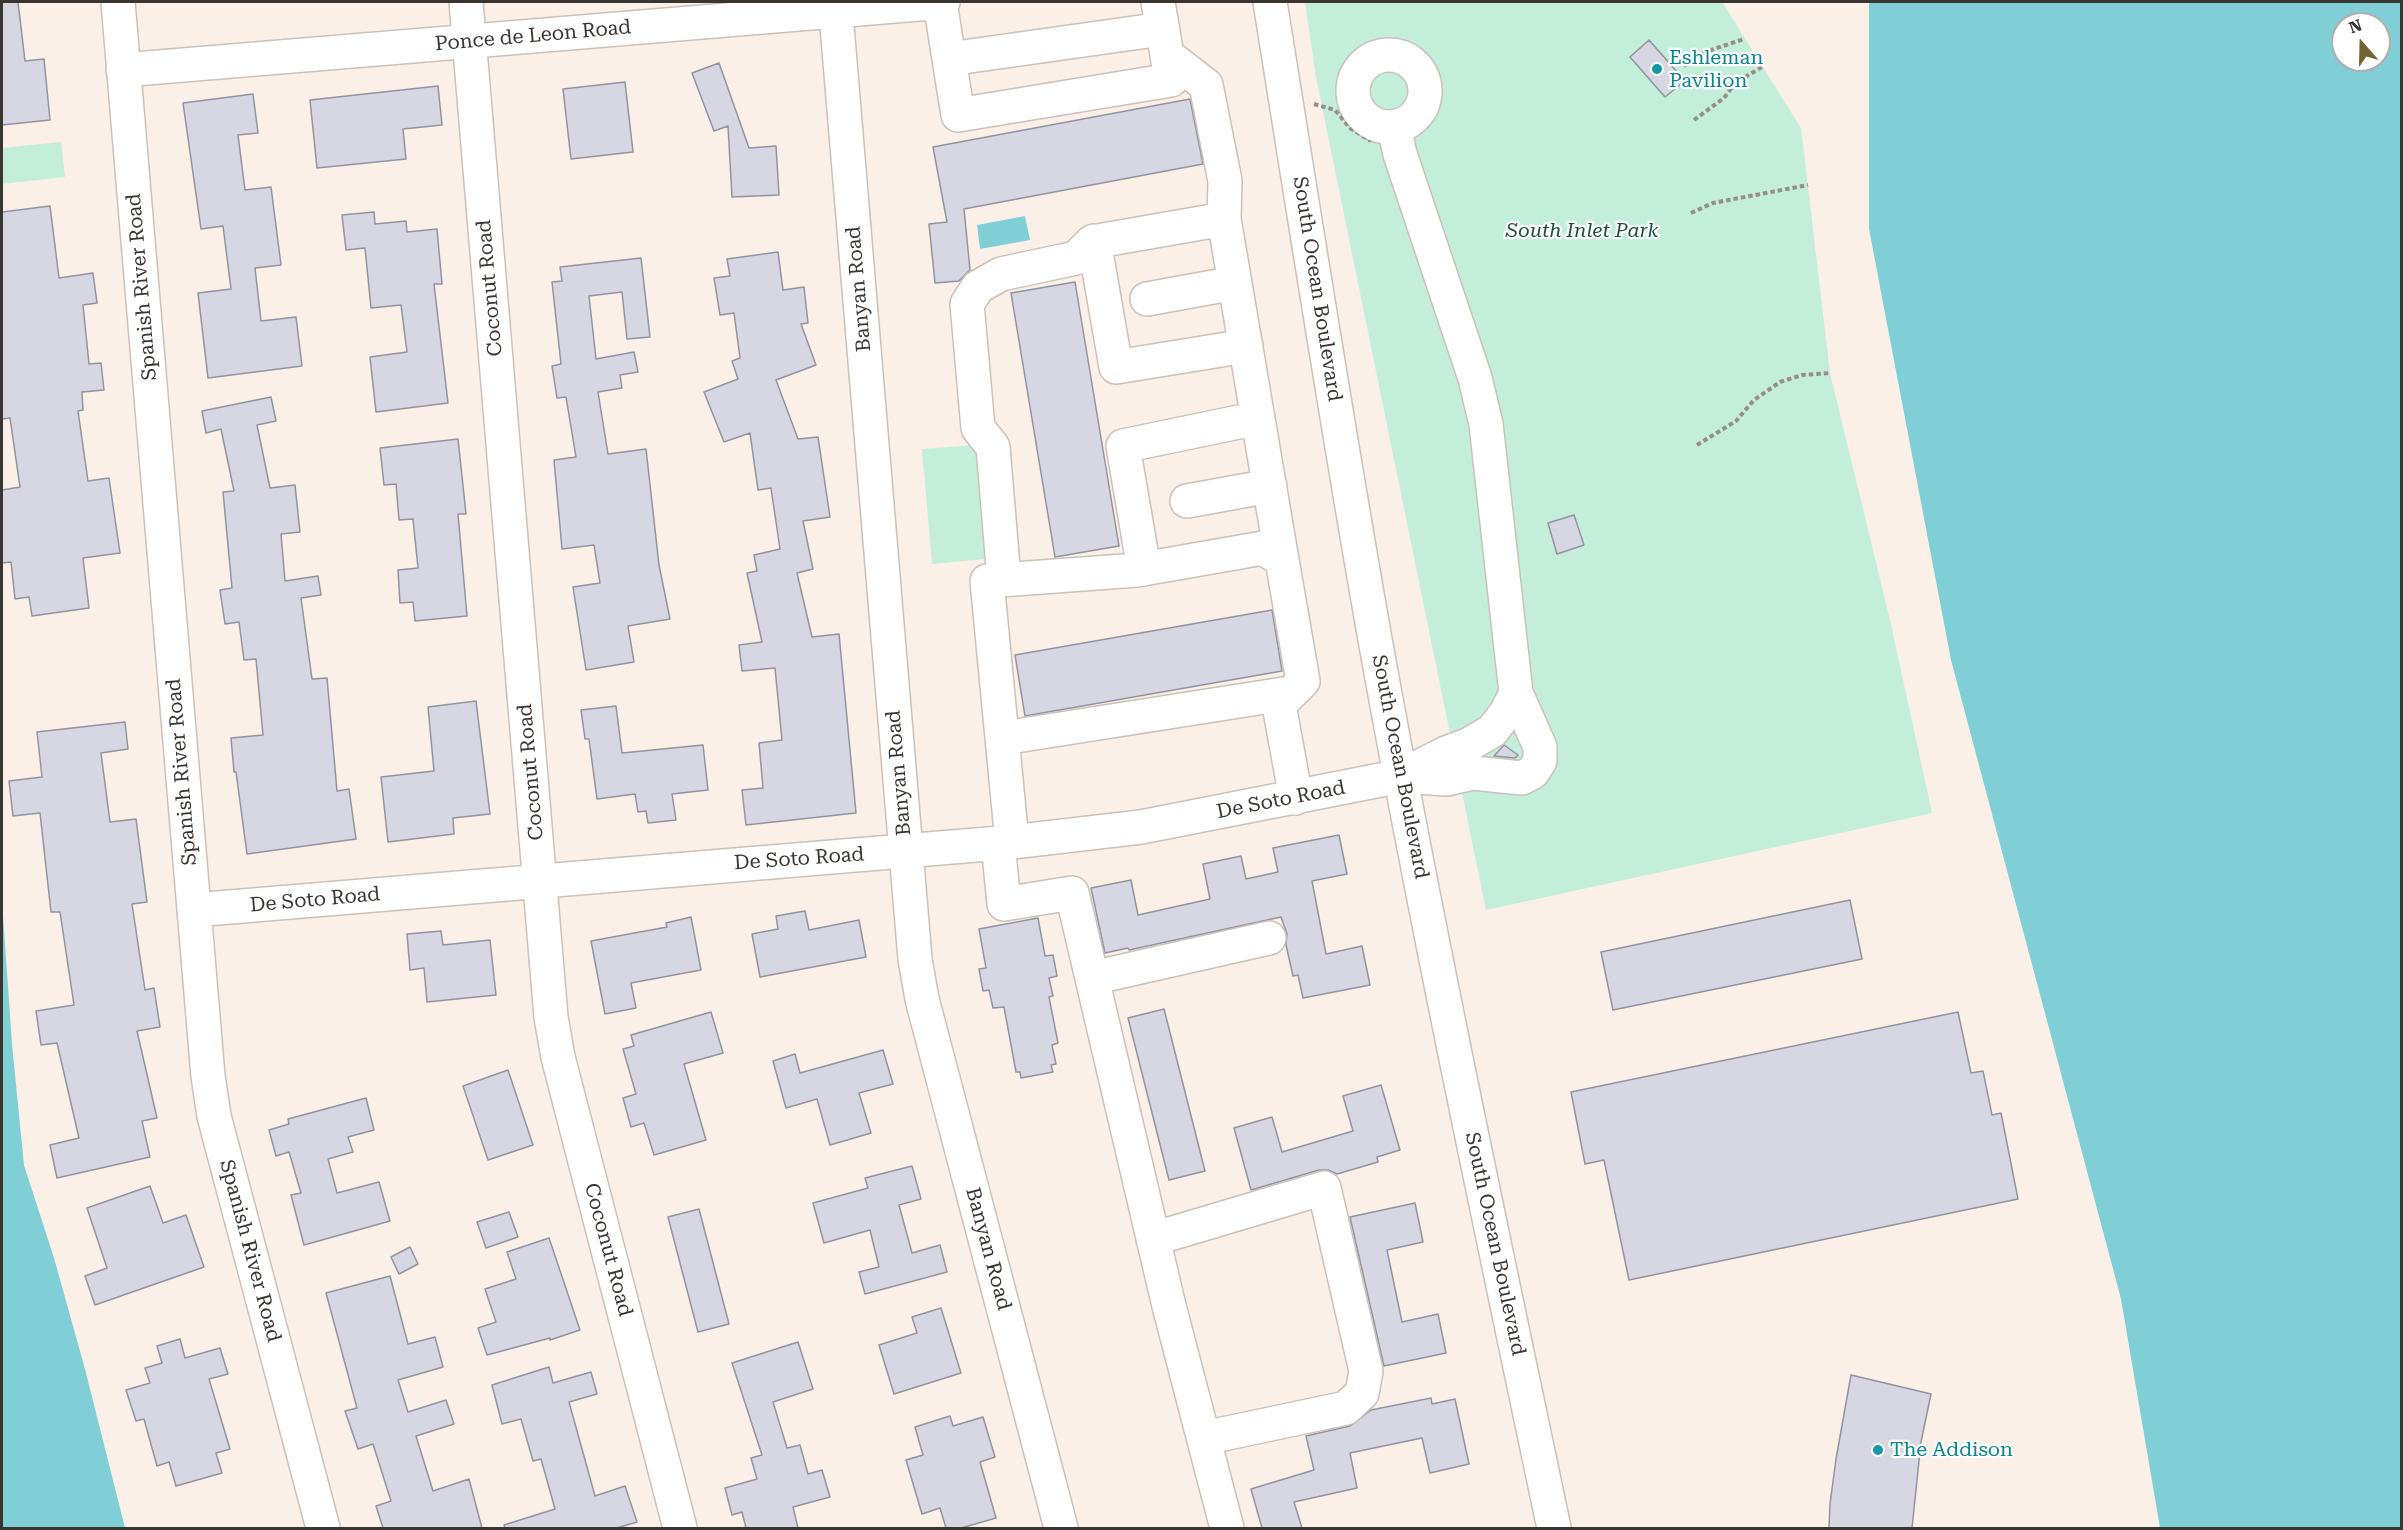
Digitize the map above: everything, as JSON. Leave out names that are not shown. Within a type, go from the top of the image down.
[{"type":"street","name":"Spanish River Road","points":[[118,2],[208,1076],[214,1116],[323,1528]]},
{"type":"street","name":"Coconut Road","points":[[466,2],[551,1017],[558,1057],[680,1528]]},
{"type":"street","name":"Ponce de Leon Road","points":[[123,70],[470,41],[835,6],[941,2]]},
{"type":"street","points":[[941,2],[958,116],[1171,80],[1162,28]]},
{"type":"street","name":"South Ocean Boulevard","points":[[1270,2],[1358,546],[1470,1130],[1554,1528]]},
{"type":"street","name":"Banyan Road","points":[[835,6],[915,959],[922,999],[1061,1528]]},
{"type":"street","points":[[949,59],[1162,28]]},
{"type":"street","points":[[1162,28],[1206,85],[1226,182],[1224,219],[1304,681],[1279,705],[1296,798]]},
{"type":"street","points":[[1397,141],[1474,378],[1486,424],[1516,693],[1540,747],[1540,761],[1533,772],[1522,778],[1473,773],[1447,779],[1401,776]]},
{"type":"street","points":[[1004,579],[993,447],[978,428],[967,304],[978,286],[1001,274],[1076,258],[1094,242],[1224,219]]},
{"type":"street","points":[[1094,242],[1116,367],[1246,346]]},
{"type":"street","points":[[1147,299],[1235,284]]},
{"type":"street","points":[[1144,568],[1123,446],[1258,418]]},
{"type":"street","points":[[1187,501],[1270,486]]},
{"type":"street","points":[[1227,1528],[1153,1239],[1072,893],[1004,904],[1003,738],[987,581],[1144,568],[1263,548],[1282,560]]},
{"type":"street","points":[[1003,738],[1290,693]]},
{"type":"street","points":[[1401,776],[1446,753],[1468,746],[1492,731],[1506,713],[1516,693]]},
{"type":"street","name":"De Soto Road","points":[[194,910],[906,851],[1141,828],[1401,776]]},
{"type":"street","points":[[1092,978],[1269,938]]},
{"type":"street","points":[[1153,1239],[1324,1188],[1366,1371],[1362,1393],[1346,1408],[1204,1438]]},
{"type":"path","points":[[1684,66],[1705,52],[1744,39]]},
{"type":"path","points":[[1694,120],[1724,98],[1735,83],[1762,67]]},
{"type":"path","points":[[1286,101],[1327,106],[1335,110],[1359,135],[1397,141]]},
{"type":"path","points":[[1691,213],[1713,203],[1808,185]]},
{"type":"path","points":[[1697,445],[1736,420],[1754,400],[1780,382],[1802,375],[1830,373]]},
{"type":"green space","name":"South Inlet Park","points":[[1305,2],[1722,2],[1801,128],[1830,373],[1890,620],[1932,813],[1486,910],[1316,77]]},
{"type":"green space","points":[[61,142],[65,177],[2,184],[2,148]]},
{"type":"green space","points":[[977,445],[986,559],[932,564],[922,449]]},
{"type":"water","points":[[1869,2],[2401,2],[2401,1528],[2160,1528],[2121,1299],[1951,660],[1869,229]]},
{"type":"water","points":[[1025,216],[1030,240],[980,249],[977,225]]},
{"type":"water","points":[[2,901],[12,1044],[24,1165],[54,1258],[85,1369],[125,1528],[2,1528]]},
{"type":"building","points":[[2,2],[18,2],[25,61],[44,59],[50,120],[2,125]]},
{"type":"building","name":"Eshleman Pavilion","points":[[1649,40],[1685,81],[1665,97],[1630,57]]},
{"type":"building","points":[[719,63],[749,148],[776,146],[779,195],[732,197],[728,126],[714,131],[692,73]]},
{"type":"building","points":[[625,82],[633,152],[571,159],[563,89]]},
{"type":"building","points":[[438,86],[442,125],[403,129],[406,159],[317,168],[310,100]]},
{"type":"building","points":[[253,94],[258,133],[238,135],[245,190],[271,187],[281,265],[255,268],[261,321],[296,317],[302,366],[208,378],[198,293],[231,289],[223,226],[201,229],[183,103]]},
{"type":"building","points":[[1190,99],[1203,164],[964,209],[970,270],[959,281],[935,283],[929,224],[947,222],[933,147]]},
{"type":"building","points":[[50,206],[59,278],[93,273],[97,303],[83,305],[89,364],[101,363],[104,390],[82,392],[83,410],[78,411],[88,481],[109,478],[120,553],[83,558],[89,608],[32,616],[29,597],[15,599],[11,562],[2,563],[2,490],[20,487],[10,418],[2,419],[2,212]]},
{"type":"building","points":[[374,212],[375,224],[406,221],[407,232],[437,229],[442,284],[434,284],[448,403],[376,412],[370,357],[407,352],[401,305],[371,308],[365,248],[346,250],[342,215]]},
{"type":"building","points":[[778,252],[783,290],[804,287],[808,323],[801,324],[816,365],[776,380],[798,439],[818,437],[830,517],[803,521],[813,569],[797,573],[812,637],[839,634],[856,813],[746,825],[742,790],[763,788],[759,743],[782,740],[775,668],[742,671],[739,645],[762,642],[747,573],[757,571],[754,555],[780,549],[771,488],[758,490],[750,433],[724,442],[704,392],[738,379],[732,361],[740,358],[734,313],[720,315],[714,278],[730,276],[727,259]]},
{"type":"building","points":[[641,258],[650,337],[627,339],[622,292],[589,296],[596,359],[634,352],[638,372],[620,375],[622,388],[598,392],[608,454],[646,449],[659,565],[670,619],[628,626],[634,662],[586,670],[573,587],[600,583],[594,545],[562,549],[554,460],[576,457],[566,397],[557,398],[552,366],[561,364],[552,282],[562,281],[560,267]]},
{"type":"building","points":[[1075,282],[1119,546],[1055,557],[1011,293]]},
{"type":"building","points":[[271,397],[276,421],[257,425],[270,488],[295,485],[300,532],[281,534],[285,581],[318,576],[321,595],[301,598],[312,679],[327,678],[337,791],[349,789],[356,839],[247,854],[231,738],[263,735],[256,659],[244,660],[239,622],[225,624],[220,590],[232,588],[223,492],[234,491],[221,429],[206,433],[202,411]]},
{"type":"building","points":[[458,439],[466,514],[458,514],[467,616],[415,621],[413,602],[400,603],[398,570],[418,568],[413,519],[399,520],[396,484],[384,485],[380,448]]},
{"type":"building","points":[[1574,515],[1584,545],[1557,554],[1548,523]]},
{"type":"building","points":[[1272,610],[1282,671],[1025,716],[1015,655]]},
{"type":"building","points":[[476,701],[490,814],[453,818],[454,834],[388,842],[381,777],[434,771],[428,707]]},
{"type":"building","points":[[616,706],[622,753],[703,745],[708,790],[672,794],[676,820],[648,823],[646,811],[638,812],[635,794],[597,799],[589,739],[585,739],[581,710]]},
{"type":"building","points":[[125,722],[128,749],[101,753],[110,822],[136,819],[147,902],[132,904],[145,990],[154,988],[160,1027],[137,1031],[157,1118],[142,1121],[150,1157],[57,1178],[50,1145],[79,1138],[57,1043],[41,1045],[36,1011],[74,1005],[60,912],[51,912],[40,813],[13,816],[9,781],[42,777],[37,732]]},
{"type":"building","points":[[1504,745],[1518,755],[1515,758],[1494,756]]},
{"type":"building","points":[[1339,835],[1347,874],[1312,881],[1326,954],[1362,946],[1370,985],[1303,998],[1298,975],[1293,976],[1286,945],[1287,934],[1281,917],[1129,950],[1128,948],[1105,953],[1091,888],[1131,880],[1138,915],[1210,899],[1203,864],[1241,856],[1246,879],[1278,872],[1273,848]]},
{"type":"building","points":[[1850,900],[1862,959],[1613,1010],[1601,952]]},
{"type":"building","points":[[805,911],[809,930],[859,920],[866,957],[760,977],[752,934],[778,929],[776,916]]},
{"type":"building","points":[[691,917],[701,970],[631,983],[636,1008],[605,1014],[591,941],[667,927],[666,923]]},
{"type":"building","points":[[1038,918],[1045,956],[1053,955],[1057,976],[1049,978],[1053,996],[1049,997],[1058,1043],[1052,1045],[1056,1064],[1051,1065],[1053,1072],[1021,1078],[1020,1072],[1016,1072],[1004,1007],[993,1008],[989,990],[983,991],[979,969],[986,968],[979,929]]},
{"type":"building","points":[[441,931],[443,945],[490,940],[496,995],[427,1002],[424,968],[410,970],[407,934]]},
{"type":"building","points":[[1164,1009],[1205,1171],[1169,1180],[1128,1018]]},
{"type":"building","points":[[711,1012],[723,1053],[684,1064],[706,1140],[654,1155],[644,1123],[631,1127],[623,1098],[636,1094],[623,1049],[634,1046],[631,1035]]},
{"type":"building","points":[[1958,1012],[1971,1073],[1983,1071],[1992,1115],[2001,1113],[2018,1199],[1629,1280],[1604,1160],[1585,1164],[1571,1092]]},
{"type":"building","points":[[883,1050],[893,1084],[859,1093],[871,1133],[830,1145],[817,1099],[786,1108],[773,1061],[795,1054],[800,1073]]},
{"type":"building","points":[[508,1070],[533,1145],[488,1160],[463,1086]]},
{"type":"building","points":[[1381,1085],[1400,1150],[1377,1157],[1378,1162],[1337,1174],[1328,1170],[1319,1170],[1251,1190],[1234,1128],[1272,1117],[1282,1152],[1353,1131],[1343,1096]]},
{"type":"building","points":[[366,1098],[374,1130],[348,1137],[353,1152],[328,1159],[337,1193],[379,1182],[390,1221],[304,1245],[291,1195],[301,1193],[289,1152],[276,1156],[269,1130],[289,1124],[288,1119]]},
{"type":"building","points":[[912,1166],[921,1199],[899,1205],[912,1253],[940,1245],[947,1272],[865,1294],[859,1272],[879,1267],[870,1230],[824,1243],[813,1203],[868,1188],[865,1178]]},
{"type":"building","points":[[150,1186],[163,1223],[186,1215],[204,1267],[95,1305],[85,1276],[107,1268],[87,1208]]},
{"type":"building","points":[[1415,1203],[1423,1242],[1387,1250],[1402,1322],[1438,1314],[1446,1353],[1384,1366],[1350,1217]]},
{"type":"building","points":[[699,1209],[729,1324],[698,1332],[668,1217]]},
{"type":"building","points":[[509,1212],[518,1237],[486,1248],[477,1222]]},
{"type":"building","points":[[549,1238],[580,1330],[550,1340],[550,1338],[487,1355],[478,1328],[496,1322],[485,1289],[516,1279],[507,1252]]},
{"type":"building","points":[[410,1247],[418,1264],[399,1274],[391,1257]]},
{"type":"building","points":[[390,1276],[408,1344],[435,1337],[443,1367],[398,1380],[408,1412],[446,1400],[454,1424],[416,1436],[433,1491],[469,1479],[482,1528],[383,1528],[376,1506],[391,1501],[373,1444],[358,1449],[345,1411],[357,1408],[326,1293]]},
{"type":"building","points":[[941,1308],[961,1373],[894,1394],[879,1345],[917,1333],[912,1317]]},
{"type":"building","points":[[180,1339],[185,1358],[220,1348],[228,1374],[209,1379],[230,1449],[216,1453],[222,1473],[176,1486],[169,1462],[157,1466],[144,1419],[136,1421],[126,1390],[150,1383],[145,1368],[162,1363],[157,1346]]},
{"type":"building","points":[[798,1342],[813,1389],[773,1402],[787,1448],[800,1445],[808,1474],[822,1470],[830,1497],[793,1507],[798,1528],[746,1528],[742,1512],[732,1515],[725,1488],[757,1479],[751,1458],[762,1455],[732,1363]]},
{"type":"building","points":[[549,1367],[553,1383],[591,1372],[597,1394],[569,1402],[595,1496],[625,1486],[637,1522],[617,1528],[505,1528],[504,1525],[555,1509],[541,1459],[533,1461],[521,1419],[502,1424],[492,1385]]},
{"type":"building","name":"The Addison","points":[[1851,1375],[1931,1394],[1921,1442],[1912,1528],[1829,1528],[1836,1459]]},
{"type":"building","points":[[1431,1398],[1432,1404],[1455,1399],[1469,1464],[1430,1473],[1422,1438],[1350,1453],[1357,1488],[1294,1502],[1302,1528],[1262,1528],[1251,1489],[1314,1470],[1306,1436],[1350,1426],[1371,1410]]},
{"type":"building","points":[[950,1416],[953,1426],[983,1417],[995,1457],[980,1462],[996,1518],[961,1528],[946,1528],[940,1508],[922,1514],[906,1460],[923,1455],[915,1427]]},
{"type":"place","name":"Eshleman Pavilion","points":[[1657,69]]},
{"type":"place","name":"The Addison","points":[[1878,1450]]}]
